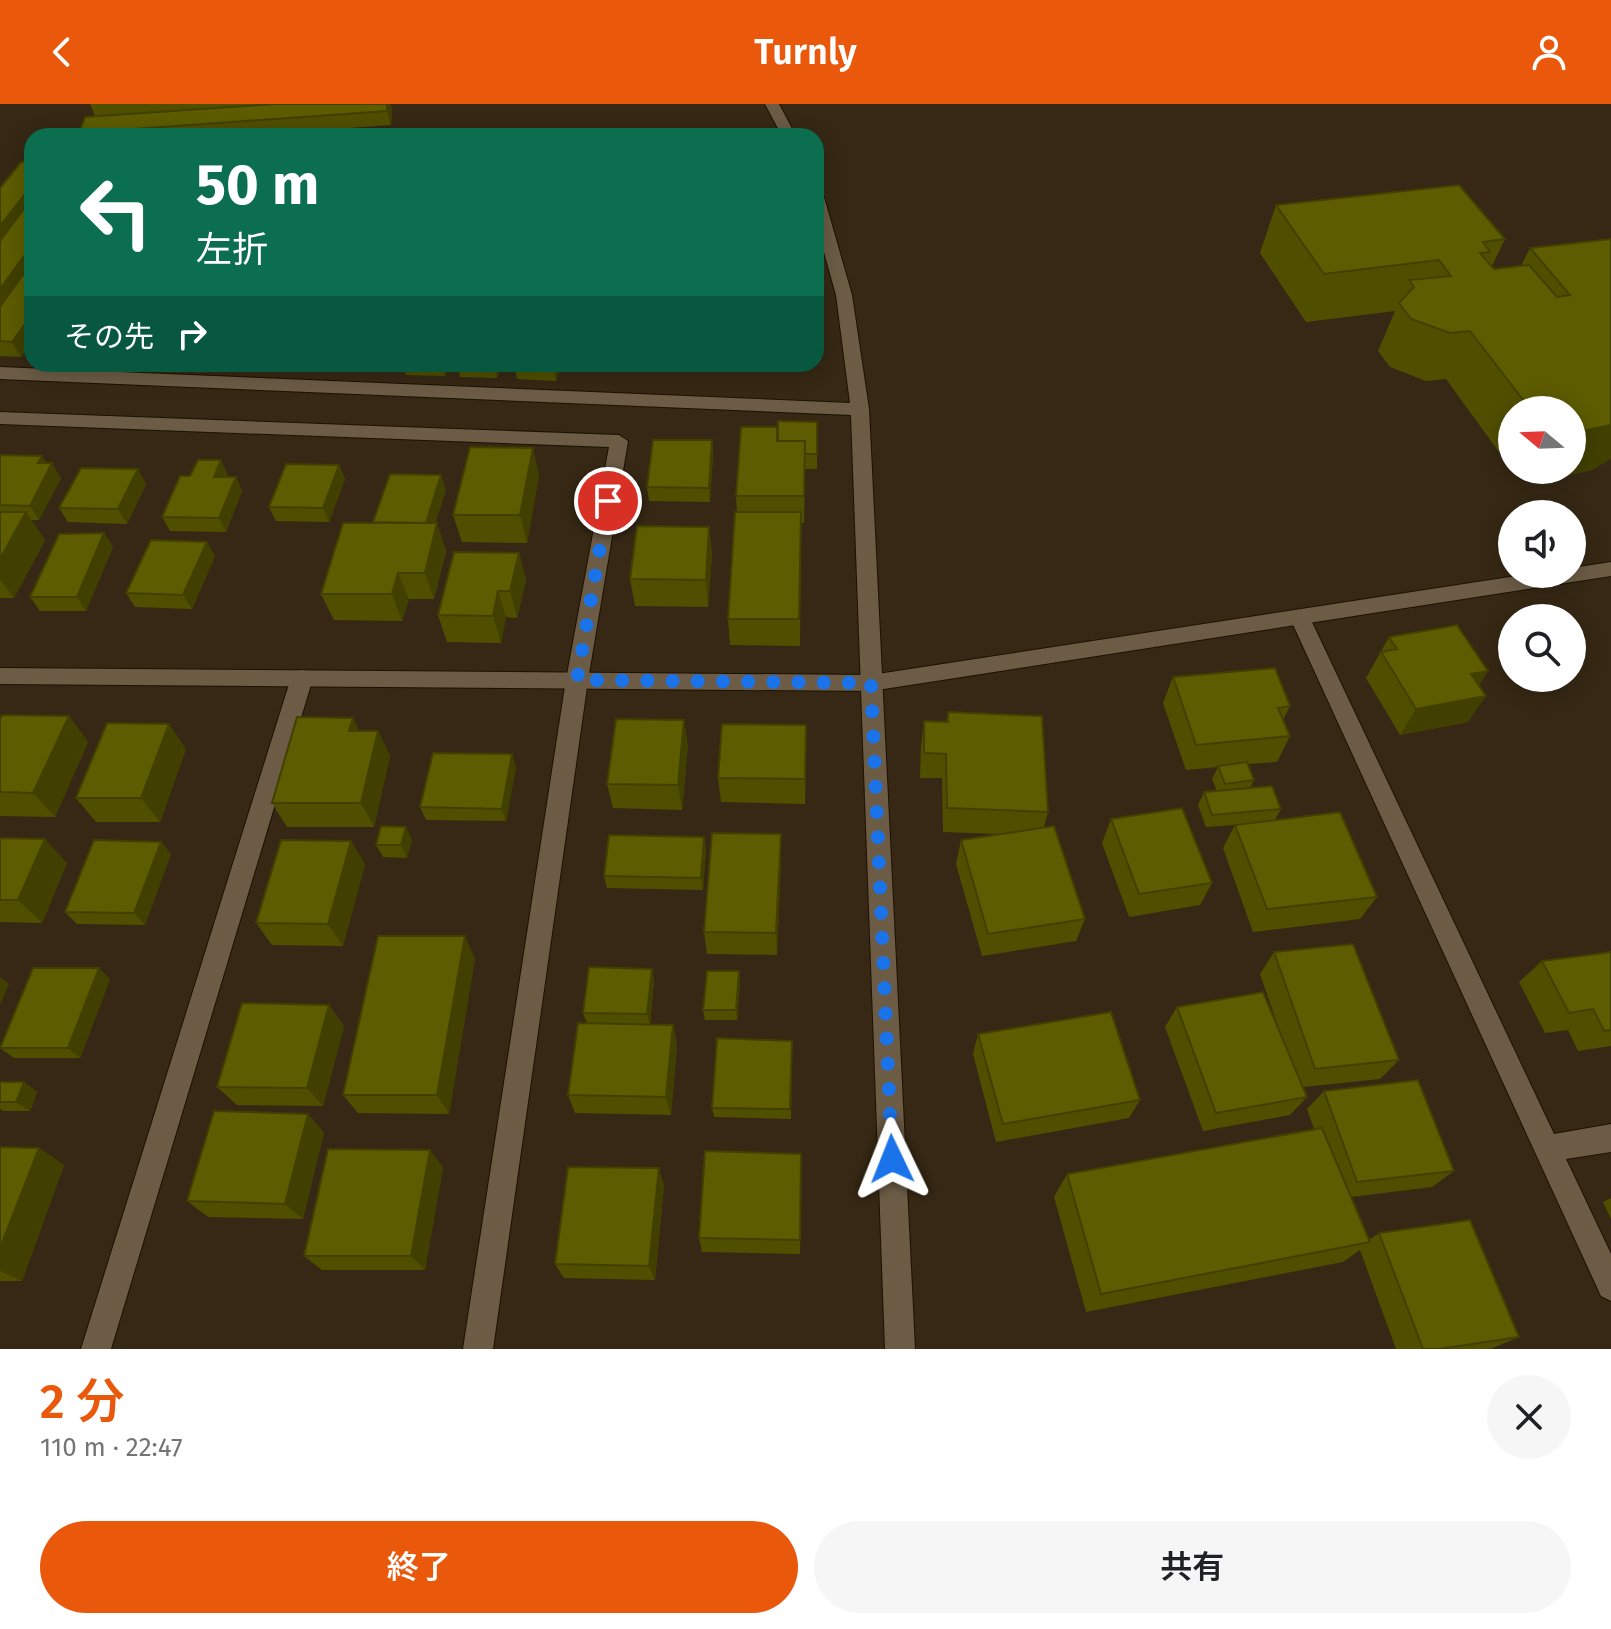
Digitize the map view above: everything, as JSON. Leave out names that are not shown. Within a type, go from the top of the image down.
[{"type":"street","points":[[772,104],[785,128]]},
{"type":"street","points":[[824,225],[844,295],[860,409],[900,1349]]},
{"type":"street","points":[[0,373],[860,409]]},
{"type":"street","points":[[0,418],[619,441],[577,680],[478,1349]]},
{"type":"street","points":[[1,679],[871,683],[1611,569]]},
{"type":"street","points":[[1300,618],[1611,1286]]},
{"type":"street","points":[[96,1349],[302,678]]},
{"type":"street","points":[[1549,1148],[1611,1138]]},
{"type":"building","points":[[274,104],[387,104],[387,111],[149,128],[81,128],[85,117]]},
{"type":"building","points":[[24,162],[24,195],[0,226],[0,188]]},
{"type":"building","points":[[1459,185],[1505,239],[1483,242],[1490,252],[1480,253],[1494,269],[1529,265],[1557,297],[1570,295],[1530,248],[1611,239],[1611,425],[1586,430],[1586,396],[1520,396],[1470,331],[1450,333],[1411,319],[1399,303],[1414,287],[1409,280],[1451,276],[1439,260],[1324,274],[1276,205]]},
{"type":"building","points":[[24,209],[24,256],[0,289],[0,241]]},
{"type":"building","points":[[24,273],[24,325],[12,342],[0,341],[0,307]]},
{"type":"building","points":[[778,421],[817,422],[817,454],[805,454],[805,441],[778,441]]},
{"type":"building","points":[[741,427],[777,427],[777,441],[805,441],[804,496],[736,496]]},
{"type":"building","points":[[653,440],[712,440],[709,488],[647,487]]},
{"type":"building","points":[[470,447],[533,448],[520,515],[453,515]]},
{"type":"building","points":[[0,455],[42,456],[38,463],[52,463],[30,506],[0,505]]},
{"type":"building","points":[[198,460],[221,460],[214,477],[236,477],[219,518],[162,517],[180,476],[190,476]]},
{"type":"building","points":[[286,464],[339,465],[323,508],[269,507]]},
{"type":"building","points":[[81,468],[138,469],[118,509],[59,508]]},
{"type":"building","points":[[390,474],[441,475],[426,523],[373,522]]},
{"type":"building","points":[[0,512],[26,512],[0,559]]},
{"type":"building","points":[[735,512],[801,512],[799,619],[728,619]]},
{"type":"building","points":[[343,523],[437,523],[425,573],[398,573],[392,594],[321,594]]},
{"type":"building","points":[[637,526],[709,527],[706,580],[630,579]]},
{"type":"building","points":[[104,533],[77,597],[30,597],[59,534]]},
{"type":"building","points":[[151,540],[207,542],[183,595],[126,593]]},
{"type":"building","points":[[454,552],[519,553],[510,591],[498,591],[493,616],[438,615]]},
{"type":"building","points":[[1457,625],[1488,671],[1471,674],[1486,696],[1416,709],[1381,652],[1397,649],[1389,637]]},
{"type":"building","points":[[1275,668],[1290,706],[1278,708],[1290,736],[1196,745],[1173,677]]},
{"type":"building","points":[[948,712],[1042,716],[1048,812],[947,808],[946,754],[924,753],[924,721],[948,722]]},
{"type":"building","points":[[2,715],[69,716],[33,793],[0,792]]},
{"type":"building","points":[[297,717],[353,718],[349,731],[378,731],[361,803],[272,803]]},
{"type":"building","points":[[616,719],[684,720],[678,785],[607,784]]},
{"type":"building","points":[[107,723],[169,724],[141,798],[76,798]]},
{"type":"building","points":[[722,724],[806,725],[805,779],[718,778]]},
{"type":"building","points":[[433,753],[512,754],[502,809],[420,807]]},
{"type":"building","points":[[1247,762],[1254,780],[1225,784],[1218,766]]},
{"type":"building","points":[[1272,786],[1281,809],[1212,815],[1204,792]]},
{"type":"building","points":[[1182,808],[1212,883],[1139,894],[1111,819]]},
{"type":"building","points":[[1340,812],[1377,897],[1267,909],[1235,825]]},
{"type":"building","points":[[381,826],[406,827],[401,845],[376,845]]},
{"type":"building","points":[[1054,826],[1085,919],[988,934],[961,840]]},
{"type":"building","points":[[712,833],[781,834],[776,933],[704,932]]},
{"type":"building","points":[[609,835],[704,837],[701,878],[604,876]]},
{"type":"building","points":[[0,838],[45,839],[18,900],[0,900]]},
{"type":"building","points":[[94,840],[161,842],[134,913],[65,912]]},
{"type":"building","points":[[281,840],[351,841],[328,924],[256,923]]},
{"type":"building","points":[[378,936],[465,936],[437,1095],[343,1095]]},
{"type":"building","points":[[1353,944],[1399,1060],[1315,1069],[1274,952]]},
{"type":"building","points":[[1611,952],[1611,1030],[1604,1031],[1593,1009],[1569,1013],[1542,961]]},
{"type":"building","points":[[589,967],[652,969],[647,1014],[583,1013]]},
{"type":"building","points":[[33,968],[99,968],[68,1048],[0,1048]]},
{"type":"building","points":[[707,971],[739,971],[736,1010],[703,1010]]},
{"type":"building","points":[[1263,992],[1307,1097],[1216,1113],[1177,1007]]},
{"type":"building","points":[[242,1003],[329,1005],[307,1088],[217,1087]]},
{"type":"building","points":[[1111,1012],[1140,1100],[1003,1124],[978,1034]]},
{"type":"building","points":[[578,1023],[673,1025],[666,1097],[568,1095]]},
{"type":"building","points":[[717,1038],[792,1041],[790,1109],[712,1108]]},
{"type":"building","points":[[1418,1080],[1454,1171],[1357,1182],[1324,1091]]},
{"type":"building","points":[[0,1082],[24,1082],[16,1102],[0,1102]]},
{"type":"building","points":[[214,1111],[308,1114],[285,1204],[187,1201]]},
{"type":"building","points":[[1322,1128],[1370,1242],[1101,1294],[1067,1174]]},
{"type":"building","points":[[0,1147],[39,1148],[0,1248]]},
{"type":"building","points":[[328,1149],[430,1150],[411,1256],[304,1256]]},
{"type":"building","points":[[705,1151],[801,1154],[800,1240],[699,1238]]},
{"type":"building","points":[[568,1167],[659,1168],[649,1266],[555,1264]]},
{"type":"building","points":[[1470,1220],[1519,1337],[1423,1349],[1379,1233]]},
{"type":"route","points":[[608,501],[577,680],[871,683],[892,1159]]}]
